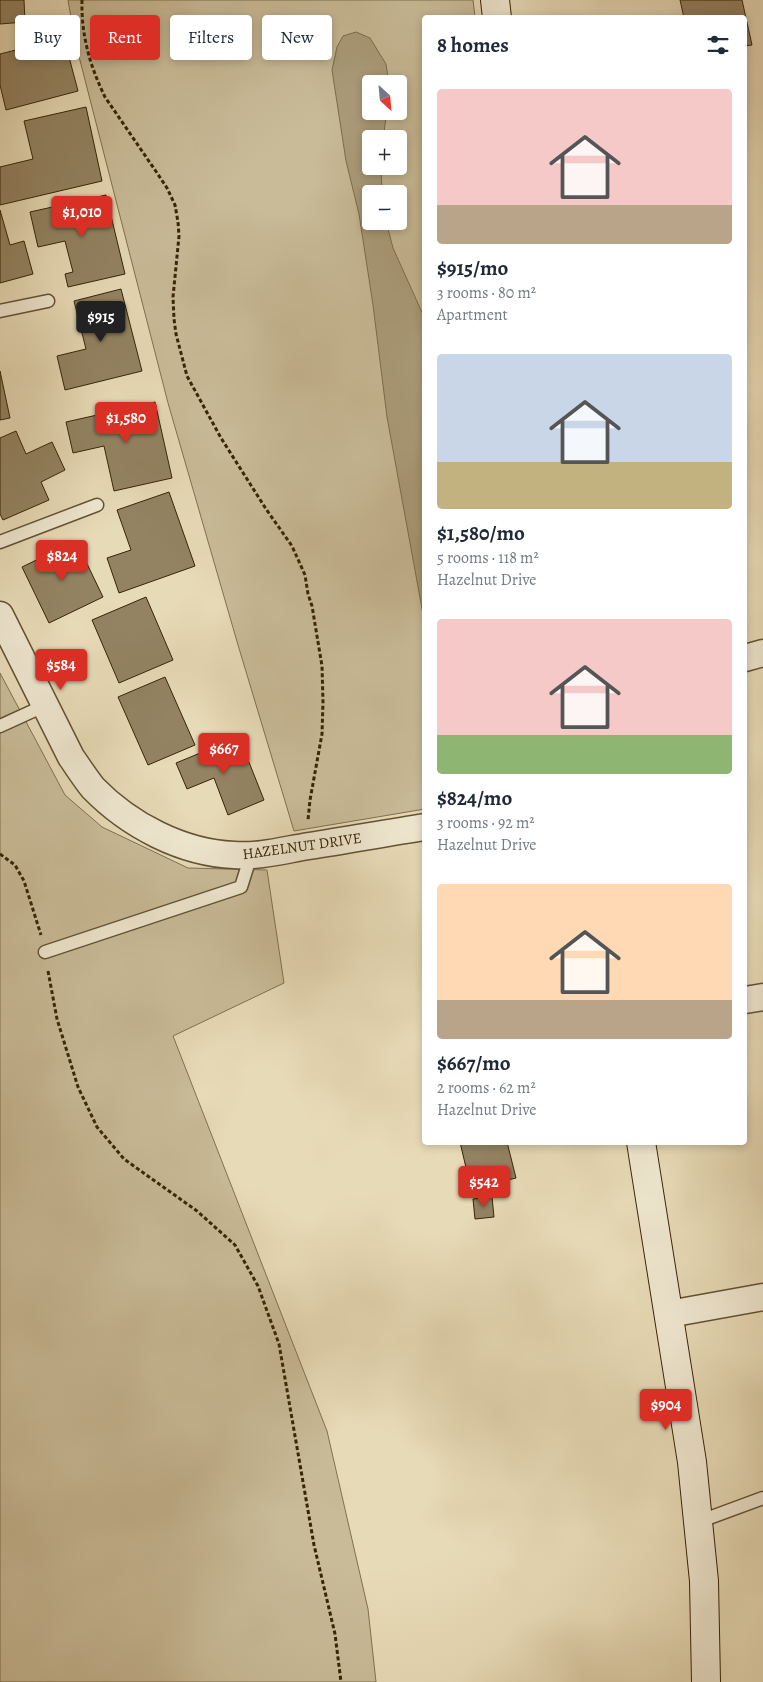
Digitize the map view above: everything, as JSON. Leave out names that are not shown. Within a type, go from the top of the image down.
[{"type":"main road","points":[[495,0],[497,15]]},
{"type":"main road","points":[[641,1145],[692,1462],[704,1581],[706,1682]]},
{"type":"street","name":"HAZELNUT DRIVE","points":[[0,615],[71,757],[81,772],[106,800],[121,812],[158,834],[192,848],[214,853],[252,855],[422,827]]},
{"type":"street","points":[[747,657],[763,653]]},
{"type":"street","points":[[747,1000],[763,997]]},
{"type":"street","points":[[668,1314],[763,1297]]},
{"type":"lane","points":[[0,311],[48,301]]},
{"type":"lane","points":[[0,542],[97,505]]},
{"type":"lane","points":[[0,726],[46,705]]},
{"type":"lane","points":[[45,952],[241,887],[252,855]]},
{"type":"lane","points":[[698,1522],[763,1498]]},
{"type":"path","points":[[82,0],[85,42],[97,82],[105,97],[167,188],[175,205],[179,236],[173,297],[174,319],[187,376],[221,438],[292,546],[304,575],[312,606],[322,666],[323,702],[322,734],[310,800],[308,825]]},
{"type":"path","points":[[0,854],[15,866],[24,881],[41,932],[57,1019],[78,1087],[97,1126],[124,1159],[196,1211],[235,1245],[258,1286],[278,1344],[314,1545],[335,1634],[340,1682]]},
{"type":"shaded area","points":[[68,0],[473,0],[475,15],[422,15],[422,810],[294,831],[168,403],[80,60],[80,15],[71,15]]},
{"type":"shaded area","points":[[356,32],[370,38],[386,64],[388,75],[362,75],[362,120],[386,120],[384,130],[362,130],[362,175],[381,175],[382,185],[362,185],[362,230],[388,230],[393,248],[422,312],[422,609],[387,417],[359,214],[346,161],[332,70],[337,47],[343,36]]},
{"type":"shaded area","points":[[0,673],[65,795],[102,827],[188,868],[267,870],[284,983],[173,1036],[327,1431],[368,1609],[376,1682],[0,1682]]},
{"type":"building","points":[[0,0],[24,0],[25,15],[15,15],[15,23],[0,24]]},
{"type":"building","points":[[680,0],[742,0],[745,15],[683,15]]},
{"type":"building","points":[[747,22],[752,45],[747,46]]},
{"type":"building","points":[[15,50],[15,60],[70,60],[78,91],[6,110],[0,85],[0,54]]},
{"type":"building","points":[[86,107],[102,181],[0,205],[0,167],[33,159],[24,121]]},
{"type":"building","points":[[106,195],[125,274],[68,287],[65,274],[73,272],[65,241],[38,247],[30,212]]},
{"type":"building","points":[[0,210],[10,245],[24,241],[33,274],[0,283]]},
{"type":"building","points":[[121,289],[142,371],[65,390],[57,356],[86,349],[74,301]]},
{"type":"building","points":[[0,371],[10,418],[0,420]]},
{"type":"building","points":[[155,402],[172,478],[114,491],[104,446],[73,453],[66,422]]},
{"type":"building","points":[[16,431],[26,454],[52,442],[65,470],[41,482],[49,500],[3,520],[0,514],[0,438]]},
{"type":"building","points":[[169,492],[195,566],[119,593],[107,558],[131,550],[117,510]]},
{"type":"building","points":[[76,541],[103,597],[49,623],[22,567]]},
{"type":"building","points":[[146,597],[173,660],[119,683],[92,620]]},
{"type":"building","points":[[165,677],[195,745],[148,765],[118,697]]},
{"type":"building","points":[[239,737],[264,800],[228,815],[214,778],[187,789],[176,763]]},
{"type":"building","points":[[461,1145],[508,1145],[516,1178],[471,1189]]},
{"type":"building","points":[[492,1197],[494,1217],[475,1219],[473,1199]]}]
